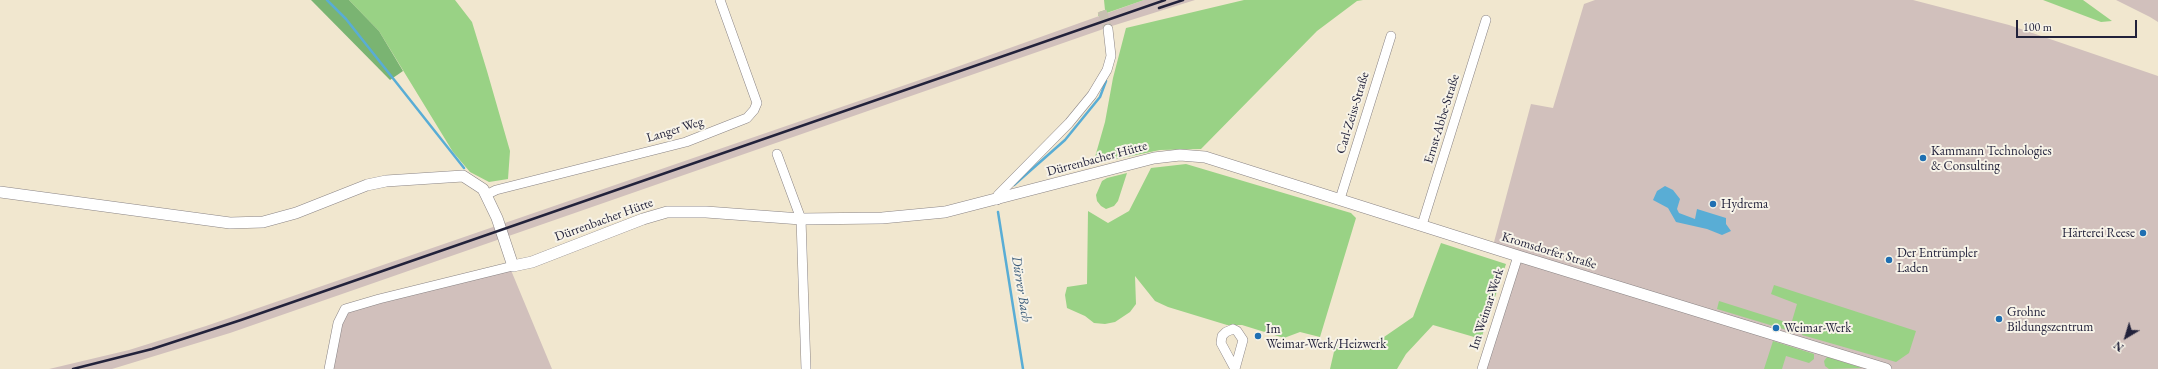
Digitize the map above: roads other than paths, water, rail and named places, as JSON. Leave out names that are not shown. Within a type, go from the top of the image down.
[{"type":"street","name":"Langer Weg","points":[[486,195],[496,190],[686,142],[747,118],[754,110],[757,103],[720,0]]},
{"type":"street","name":"Ernst-Abbe-Straße","points":[[1422,225],[1486,20]]},
{"type":"street","name":"Dürrenbacher Hütte","points":[[997,200],[998,195],[1069,123],[1092,96],[1107,70],[1111,56],[1108,29]]},
{"type":"street","name":"Carl-Zeiss-Straße","points":[[1340,199],[1391,36]]},
{"type":"street","points":[[777,154],[801,219],[806,369]]},
{"type":"street","name":"Dürrenbacher Hütte","points":[[329,369],[338,323],[345,309],[379,298],[532,262],[643,218],[667,212],[706,212],[801,219],[882,218],[945,212],[997,200],[1154,158],[1180,155],[1205,157]]},
{"type":"street","name":"Kromsdorfer Straße","points":[[1205,157],[1518,256],[1886,369]]},
{"type":"street","points":[[0,192],[230,223],[264,222],[296,213],[367,185],[386,181],[462,176],[483,189],[497,218],[514,266]]},
{"type":"street","name":"Im Weimar-Werk","points":[[1482,369],[1518,256]]},
{"type":"water","points":[[1665,186],[1673,190],[1680,199],[1677,209],[1679,213],[1695,219],[1697,209],[1726,218],[1726,224],[1731,231],[1722,235],[1707,229],[1676,222],[1668,208],[1653,200],[1657,191]]},
{"type":"waterway","points":[[327,0],[346,19],[464,168]]},
{"type":"waterway","name":"Dürrer Bach","points":[[1014,185],[1065,140],[1100,97],[1106,81]]},
{"type":"waterway","name":"Dürrer Bach","points":[[998,212],[1023,369]]},
{"type":"tunnel","points":[[1102,11],[1108,29]]},
{"type":"railway","points":[[73,369],[152,349],[241,320],[1165,0]]},
{"type":"railway","points":[[1159,8],[1183,0]]},
{"type":"place","name":"Kammann Technologies & Consulting","points":[[1923,158]]},
{"type":"place","name":"Hydrema","points":[[1713,204]]},
{"type":"place","name":"Härterei Reese","points":[[2143,233]]},
{"type":"place","name":"Der Entrümpler Laden","points":[[1889,260]]},
{"type":"place","name":"Grohne Bildungszentrum","points":[[1999,319]]},
{"type":"place","name":"Weimar-Werk","points":[[1776,328]]},
{"type":"place","name":"Im Weimar-Werk/Heizwerk","points":[[1258,336]]}]
